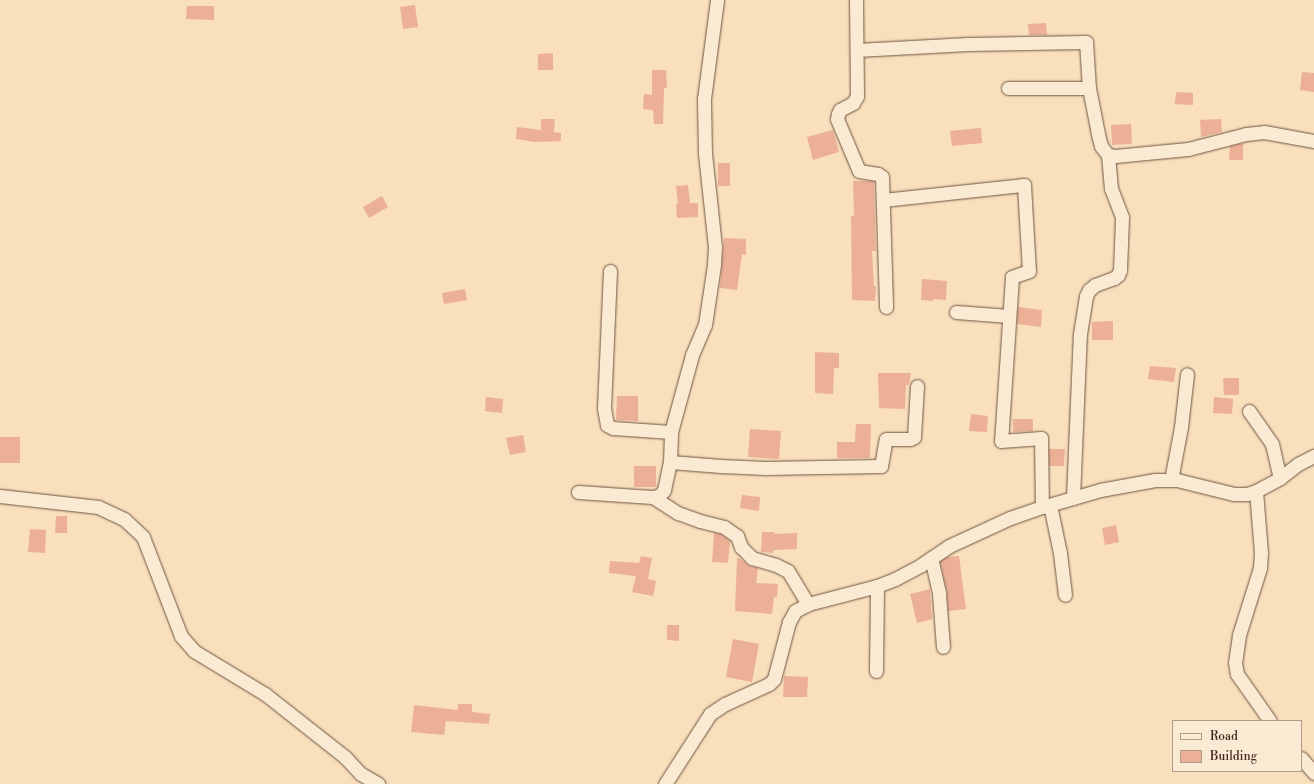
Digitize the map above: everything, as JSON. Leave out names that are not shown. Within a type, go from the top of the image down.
[{"type":"street","points":[[578,492],[653,497],[659,496],[664,490],[670,462],[671,432],[692,355],[705,325],[716,247],[705,154],[704,99],[717,0]]},
{"type":"street","points":[[856,0],[857,99],[840,110],[837,119],[860,171],[878,174],[882,177],[886,307]]},
{"type":"street","points":[[857,50],[968,44],[1086,42],[1089,88],[1098,134],[1101,146],[1108,155],[1111,189],[1122,216],[1120,270],[1118,275],[1095,285],[1089,290],[1086,296],[1080,334],[1073,498]]},
{"type":"street","points":[[1008,88],[1089,88]]},
{"type":"street","points":[[1108,155],[1124,156],[1188,149],[1246,134],[1264,132],[1314,141]]},
{"type":"street","points":[[883,200],[1024,185],[1029,271],[1012,277],[1001,441],[1041,438],[1046,506],[1060,553],[1065,595]]},
{"type":"street","points":[[610,271],[604,408],[607,425],[613,428],[671,432]]},
{"type":"street","points":[[956,312],[1010,316]]},
{"type":"street","points":[[1171,480],[1181,427],[1187,374]]},
{"type":"street","points":[[670,462],[765,468],[881,466],[886,439],[910,439],[914,437],[917,386]]},
{"type":"street","points":[[1249,411],[1272,444],[1280,478]]},
{"type":"street","points":[[665,784],[710,714],[725,704],[769,684],[774,679],[789,622],[795,611],[808,604],[877,586],[895,579],[949,546],[986,528],[1046,506],[1073,498],[1129,484],[1155,480],[1171,480],[1199,484],[1234,494],[1247,494],[1256,491],[1280,478],[1298,464],[1314,456]]},
{"type":"street","points":[[1256,491],[1261,553],[1260,568],[1239,635],[1235,662],[1237,674],[1269,720]]},
{"type":"street","points":[[0,496],[98,506],[124,519],[143,537],[182,636],[194,650],[265,694],[345,756],[361,774],[378,784]]},
{"type":"street","points":[[653,497],[678,513],[700,521],[724,527],[737,536],[741,547],[752,558],[776,565],[788,571],[808,604]]},
{"type":"street","points":[[931,558],[939,594],[944,647]]},
{"type":"street","points":[[876,671],[877,586]]},
{"type":"street","points":[[1302,759],[1314,773]]},
{"type":"building","points":[[415,5],[418,27],[403,29],[400,7]]},
{"type":"building","points":[[187,6],[214,6],[214,20],[186,19]]},
{"type":"building","points":[[1046,23],[1047,35],[1029,35],[1028,24]]},
{"type":"building","points":[[553,53],[553,70],[538,70],[538,54]]},
{"type":"building","points":[[652,70],[666,70],[667,88],[664,88],[663,124],[654,124],[653,110],[643,109],[644,94],[652,95]]},
{"type":"building","points":[[1302,72],[1314,73],[1314,92],[1300,90]]},
{"type":"building","points":[[1176,92],[1193,93],[1193,105],[1175,104]]},
{"type":"building","points":[[541,119],[555,119],[554,132],[561,133],[561,141],[535,142],[516,139],[517,127],[541,130]]},
{"type":"building","points":[[1221,119],[1222,132],[1201,137],[1200,120]]},
{"type":"building","points":[[1131,124],[1132,144],[1112,145],[1111,125]]},
{"type":"building","points":[[981,128],[982,143],[952,146],[950,131]]},
{"type":"building","points":[[833,130],[839,152],[813,160],[807,137]]},
{"type":"building","points":[[1243,144],[1243,160],[1229,160],[1230,146]]},
{"type":"building","points":[[718,163],[730,163],[730,186],[718,186]]},
{"type":"building","points":[[853,181],[874,181],[876,251],[872,251],[874,286],[876,287],[875,301],[852,300],[851,216],[854,216]]},
{"type":"building","points":[[688,185],[690,203],[698,203],[698,217],[677,218],[676,204],[678,204],[676,186]]},
{"type":"building","points":[[382,196],[388,207],[369,218],[363,207]]},
{"type":"building","points":[[724,238],[746,239],[746,255],[742,254],[737,290],[720,288]]},
{"type":"building","points":[[922,279],[947,281],[946,300],[921,300]]},
{"type":"building","points":[[465,289],[467,300],[444,304],[442,293]]},
{"type":"building","points":[[1018,307],[1042,310],[1041,327],[1017,324]]},
{"type":"building","points":[[1113,321],[1113,340],[1092,340],[1092,322]]},
{"type":"building","points":[[815,352],[839,353],[839,368],[834,368],[833,394],[815,393]]},
{"type":"building","points":[[1150,366],[1176,368],[1174,382],[1148,379]]},
{"type":"building","points":[[878,373],[911,373],[909,385],[906,385],[905,409],[879,408]]},
{"type":"building","points":[[1223,378],[1239,378],[1239,395],[1224,395]]},
{"type":"building","points":[[617,396],[638,396],[638,421],[616,420]]},
{"type":"building","points":[[486,397],[503,399],[502,413],[485,411]]},
{"type":"building","points":[[1214,397],[1233,399],[1232,414],[1213,413]]},
{"type":"building","points":[[971,414],[988,416],[987,432],[969,431]]},
{"type":"building","points":[[1013,419],[1033,419],[1033,431],[1013,432]]},
{"type":"building","points":[[856,424],[871,424],[870,458],[837,458],[837,442],[855,442]]},
{"type":"building","points":[[750,429],[781,431],[779,459],[748,457]]},
{"type":"building","points":[[523,435],[526,452],[510,455],[506,438]]},
{"type":"building","points":[[0,437],[20,437],[20,463],[0,463]]},
{"type":"building","points":[[1049,449],[1065,449],[1064,466],[1049,466]]},
{"type":"building","points":[[634,466],[656,466],[656,487],[634,487]]},
{"type":"building","points":[[742,495],[760,497],[759,511],[740,508]]},
{"type":"building","points":[[56,516],[67,516],[67,533],[55,533]]},
{"type":"building","points":[[1116,525],[1119,542],[1105,545],[1102,528]]},
{"type":"building","points":[[30,529],[46,530],[45,553],[28,552]]},
{"type":"building","points":[[762,532],[775,532],[774,534],[797,533],[797,549],[774,550],[773,553],[761,552]]},
{"type":"building","points":[[714,533],[721,534],[730,541],[728,563],[712,562]]},
{"type":"building","points":[[641,556],[652,558],[648,579],[656,581],[653,596],[632,592],[636,576],[609,573],[610,561],[639,563]]},
{"type":"building","points":[[959,556],[966,609],[948,611],[947,592],[940,561],[946,557]]},
{"type":"building","points":[[737,558],[741,559],[749,566],[758,568],[756,583],[778,584],[777,597],[774,597],[772,614],[735,611]]},
{"type":"building","points":[[930,589],[932,619],[917,623],[910,594]]},
{"type":"building","points":[[667,625],[679,625],[679,641],[667,640]]},
{"type":"building","points":[[733,639],[759,644],[752,682],[726,677]]},
{"type":"building","points":[[784,676],[808,677],[807,697],[783,697]]},
{"type":"building","points":[[458,704],[472,704],[472,712],[490,714],[489,724],[446,721],[444,735],[411,732],[414,705],[458,710]]}]
